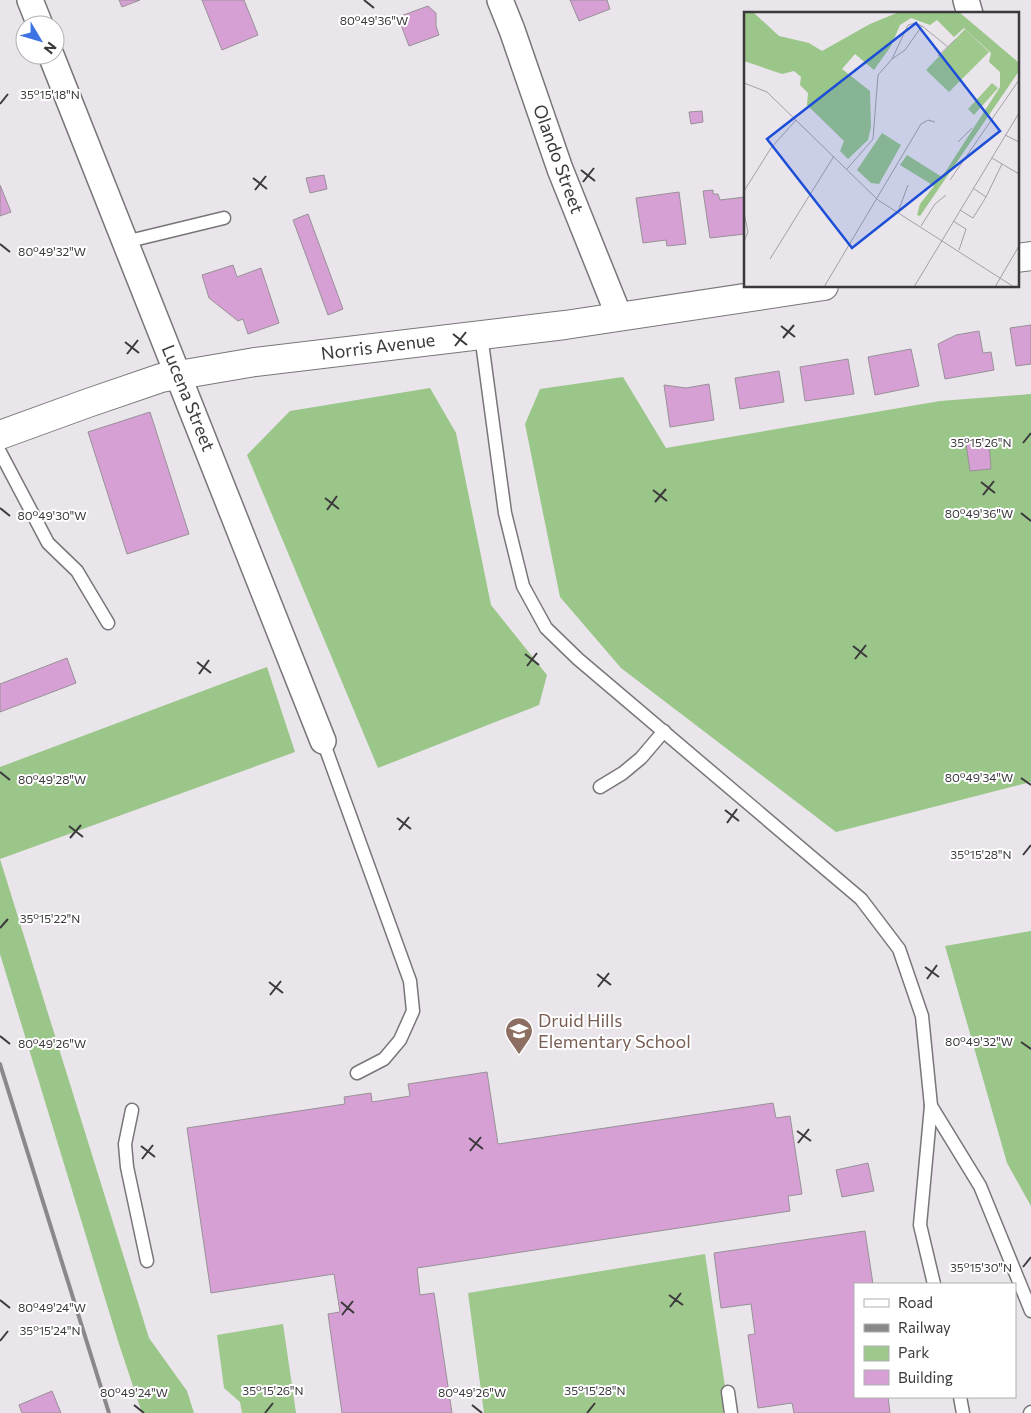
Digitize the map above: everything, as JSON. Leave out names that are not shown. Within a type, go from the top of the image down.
[{"type":"street","points":[[30,0],[36,15]]},
{"type":"street","name":"Olando Street","points":[[500,0],[560,169],[619,316]]},
{"type":"street","name":"Lucena Street","points":[[55,65],[323,741]]},
{"type":"street","points":[[1018,258],[1031,256]]},
{"type":"street","name":"Norris Avenue","points":[[0,435],[161,378],[254,362],[565,325],[810,288]]},
{"type":"lane","points":[[125,242],[224,218]]},
{"type":"lane","points":[[482,335],[505,513],[523,586],[546,628],[578,659],[861,899],[899,949],[922,1016],[931,1106],[920,1225],[934,1283]]},
{"type":"lane","points":[[0,452],[48,543],[77,571],[108,623]]},
{"type":"lane","points":[[600,787],[623,773],[641,758],[664,731]]},
{"type":"lane","points":[[323,741],[410,981],[413,1011],[400,1040],[384,1060],[357,1073]]},
{"type":"lane","points":[[931,1106],[980,1186],[1031,1312]]},
{"type":"lane","points":[[132,1110],[125,1144],[127,1167],[147,1261]]},
{"type":"lane","points":[[728,1392],[731,1413]]},
{"type":"lane","points":[[960,1398],[963,1413]]},
{"type":"green space","points":[[623,377],[666,448],[940,401],[1031,394],[1031,782],[836,832],[621,668],[560,597],[525,424],[540,389]]},
{"type":"green space","points":[[430,388],[456,433],[491,605],[547,675],[539,705],[378,768],[247,455],[290,411]]},
{"type":"green space","points":[[267,667],[295,752],[0,859],[0,767]]},
{"type":"green space","points":[[0,859],[149,1338],[187,1391],[194,1413],[142,1413],[118,1341],[0,954]]},
{"type":"green space","points":[[1031,931],[1031,1206],[1007,1163],[945,946]]},
{"type":"green space","points":[[705,1254],[729,1413],[484,1413],[468,1293]]},
{"type":"green space","points":[[283,1324],[296,1413],[242,1413],[240,1402],[224,1388],[217,1335]]},
{"type":"building","points":[[119,0],[140,0],[122,7]]},
{"type":"building","points":[[202,0],[244,0],[258,35],[222,50]]},
{"type":"building","points":[[570,0],[607,0],[610,9],[579,21]]},
{"type":"building","points":[[428,6],[436,13],[436,26],[439,35],[409,46],[398,17]]},
{"type":"building","points":[[702,111],[703,122],[691,124],[689,112]]},
{"type":"building","points":[[324,175],[327,189],[310,193],[306,178]]},
{"type":"building","points":[[0,185],[11,212],[0,216]]},
{"type":"building","points":[[713,190],[713,194],[718,194],[720,200],[744,197],[744,234],[710,238],[703,191]]},
{"type":"building","points":[[679,192],[686,244],[667,246],[666,240],[643,243],[636,198]]},
{"type":"building","points":[[308,214],[343,309],[328,315],[293,220]]},
{"type":"building","points":[[233,265],[237,277],[261,268],[279,323],[248,334],[243,319],[238,321],[209,298],[202,275]]},
{"type":"building","points":[[1031,325],[1031,364],[1016,366],[1010,328]]},
{"type":"building","points":[[979,331],[983,353],[991,352],[994,370],[945,379],[938,344],[956,335]]},
{"type":"building","points":[[911,349],[919,386],[875,395],[868,357]]},
{"type":"building","points":[[848,359],[854,394],[805,401],[800,367]]},
{"type":"building","points":[[779,371],[784,402],[740,409],[735,378]]},
{"type":"building","points":[[709,384],[714,420],[670,427],[664,385],[686,388]]},
{"type":"building","points":[[150,412],[189,534],[127,554],[88,432]]},
{"type":"building","points":[[989,441],[991,469],[970,471],[966,444]]},
{"type":"building","points":[[67,658],[76,683],[0,712],[0,684]]},
{"type":"building","points":[[487,1072],[498,1144],[773,1103],[776,1118],[790,1116],[802,1194],[788,1196],[790,1211],[417,1268],[420,1295],[434,1293],[452,1413],[342,1413],[328,1314],[340,1312],[334,1274],[211,1293],[187,1128],[345,1104],[344,1097],[371,1093],[372,1102],[410,1096],[408,1084]]},
{"type":"building","points":[[868,1163],[874,1191],[842,1197],[836,1170]]},
{"type":"building","points":[[865,1231],[873,1283],[854,1283],[854,1398],[888,1398],[890,1413],[794,1413],[792,1403],[758,1408],[748,1335],[755,1334],[751,1304],[721,1308],[714,1253]]},
{"type":"building","points":[[52,1391],[61,1413],[22,1413],[19,1405]]},
{"type":"railway","points":[[0,1064],[109,1413]]},
{"type":"place","name":"Druid Hills Elementary School","points":[[519,1055]]}]
